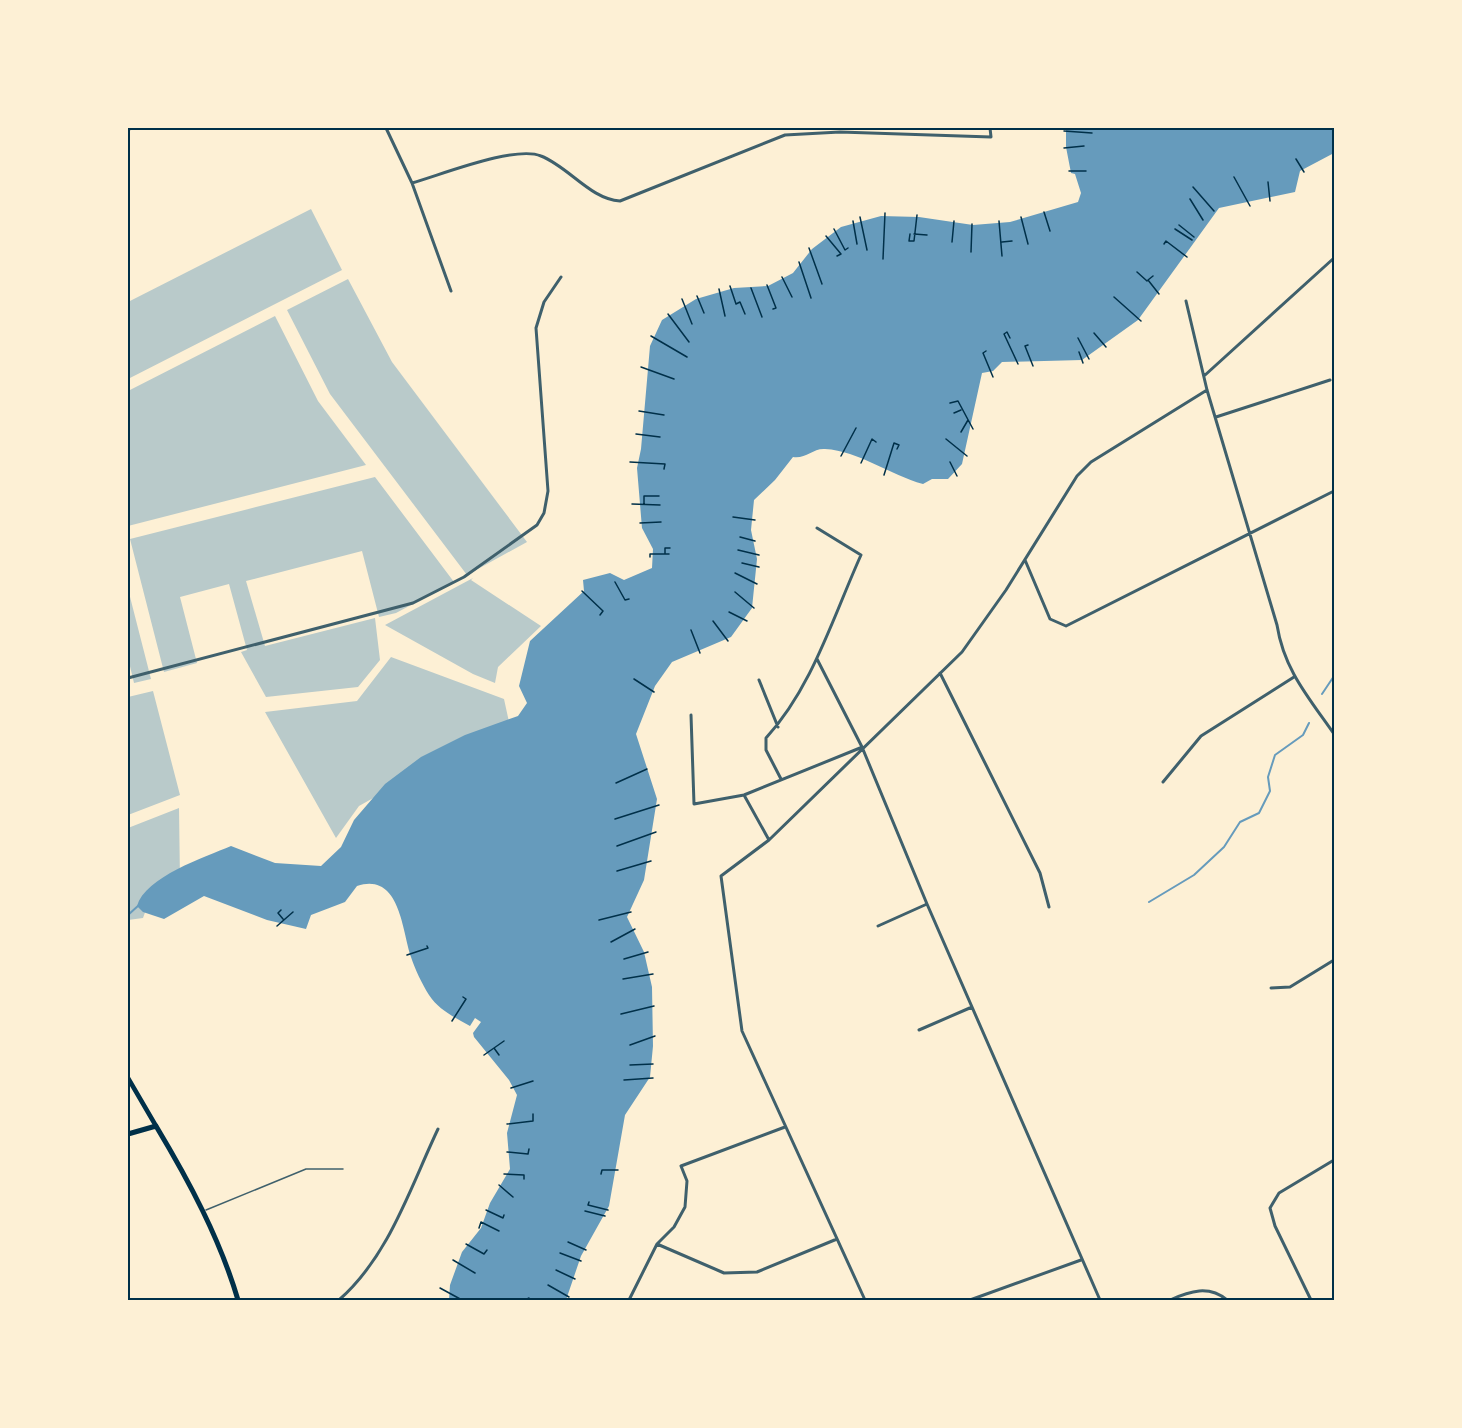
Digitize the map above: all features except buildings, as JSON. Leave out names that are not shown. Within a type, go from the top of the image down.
[{"type":"main road","points":[[128,1078],[202,1211],[229,1271],[238,1300]]},
{"type":"main road","points":[[128,1134],[156,1126]]},
{"type":"street","points":[[387,128],[412,183],[451,291]]},
{"type":"street","points":[[412,183],[510,154],[540,155],[599,195],[620,201],[785,135],[840,132],[991,137],[990,128]]},
{"type":"street","points":[[1204,376],[1335,258]]},
{"type":"street","points":[[128,678],[413,603],[464,577],[537,525],[544,513],[548,491],[537,328],[544,302],[561,277]]},
{"type":"street","points":[[1186,301],[1207,390],[1277,625],[1281,649],[1294,677],[1335,734]]},
{"type":"street","points":[[1216,417],[1330,380]]},
{"type":"street","points":[[865,1300],[742,1031],[721,876],[769,840],[962,652],[1024,561],[1067,489],[1091,462],[1207,390]]},
{"type":"street","points":[[1024,561],[1050,619],[1066,626],[1335,491]]},
{"type":"street","points":[[781,778],[764,743],[778,727],[817,659],[861,555],[818,528]]},
{"type":"street","points":[[817,659],[862,747],[927,904],[1100,1300]]},
{"type":"street","points":[[940,673],[1040,873],[1049,907]]},
{"type":"street","points":[[1163,782],[1201,736],[1294,677]]},
{"type":"street","points":[[759,680],[778,727]]},
{"type":"street","points":[[691,715],[694,804],[744,795],[781,778],[862,747]]},
{"type":"street","points":[[744,795],[769,840]]},
{"type":"street","points":[[878,926],[927,904]]},
{"type":"street","points":[[1271,988],[1290,987],[1335,960]]},
{"type":"street","points":[[919,1030],[972,1007]]},
{"type":"street","points":[[629,1300],[657,1244],[674,1227],[685,1207],[687,1181],[681,1166],[785,1127]]},
{"type":"street","points":[[339,1300],[370,1267],[384,1243],[438,1129]]},
{"type":"street","points":[[1311,1300],[1275,1226],[1270,1208],[1273,1200],[1335,1160]]},
{"type":"street","points":[[657,1244],[724,1273],[757,1272],[837,1239]]},
{"type":"street","points":[[970,1300],[1081,1260]]},
{"type":"street","points":[[1170,1300],[1199,1290],[1220,1294],[1227,1300]]},
{"type":"lane","points":[[202,1211],[306,1169],[344,1169]]},
{"type":"path","points":[[1064,131],[1092,133]]},
{"type":"path","points":[[1064,148],[1084,146]]},
{"type":"path","points":[[1296,159],[1304,172]]},
{"type":"path","points":[[1069,171],[1086,171]]},
{"type":"path","points":[[1234,177],[1250,206]]},
{"type":"path","points":[[1268,182],[1270,201]]},
{"type":"path","points":[[1193,187],[1214,211]]},
{"type":"path","points":[[1190,199],[1203,220]]},
{"type":"path","points":[[1044,212],[1050,231]]},
{"type":"path","points":[[883,259],[885,213]]},
{"type":"path","points":[[910,234],[909,241],[914,241],[916,215]]},
{"type":"path","points":[[860,217],[867,250]]},
{"type":"path","points":[[1021,218],[1028,244]]},
{"type":"path","points":[[853,221],[857,244]]},
{"type":"path","points":[[952,242],[954,221]]},
{"type":"path","points":[[999,221],[1002,256]]},
{"type":"path","points":[[971,252],[972,224]]},
{"type":"path","points":[[1179,225],[1194,237]]},
{"type":"path","points":[[834,229],[845,249],[848,248]]},
{"type":"path","points":[[1175,229],[1192,240]]},
{"type":"path","points":[[914,234],[927,235]]},
{"type":"path","points":[[826,236],[840,254],[837,256]]},
{"type":"path","points":[[1001,242],[1012,241]]},
{"type":"path","points":[[1164,244],[1166,241],[1187,257]]},
{"type":"path","points":[[809,248],[822,284]]},
{"type":"path","points":[[799,262],[811,298]]},
{"type":"path","points":[[1137,272],[1146,282],[1153,276]]},
{"type":"path","points":[[782,277],[792,297]]},
{"type":"path","points":[[1148,280],[1159,294]]},
{"type":"path","points":[[767,285],[776,308],[773,309]]},
{"type":"path","points":[[730,286],[736,304],[740,302],[745,314]]},
{"type":"path","points":[[751,288],[762,317]]},
{"type":"path","points":[[719,289],[725,316]]},
{"type":"path","points":[[697,296],[704,313]]},
{"type":"path","points":[[1114,297],[1141,321]]},
{"type":"path","points":[[682,299],[692,324]]},
{"type":"path","points":[[668,314],[689,342]]},
{"type":"path","points":[[1010,338],[1007,332],[1004,334],[1018,364]]},
{"type":"path","points":[[1094,333],[1106,347]]},
{"type":"path","points":[[651,336],[687,357]]},
{"type":"path","points":[[1078,338],[1089,359]]},
{"type":"path","points":[[1028,345],[1025,346],[1033,366]]},
{"type":"path","points":[[986,351],[983,353],[993,376]]},
{"type":"path","points":[[1078,352],[1083,363]]},
{"type":"path","points":[[641,367],[674,379]]},
{"type":"path","points":[[950,403],[957,400],[973,429]]},
{"type":"path","points":[[954,413],[962,409]]},
{"type":"path","points":[[639,411],[664,415]]},
{"type":"path","points":[[961,432],[968,420]]},
{"type":"path","points":[[842,456],[856,428]]},
{"type":"path","points":[[636,434],[660,437]]},
{"type":"path","points":[[861,463],[872,439],[876,441]]},
{"type":"path","points":[[946,439],[967,456]]},
{"type":"path","points":[[884,475],[894,443],[899,445],[897,449]]},
{"type":"path","points":[[630,462],[665,464],[664,469]]},
{"type":"path","points":[[950,462],[957,476]]},
{"type":"path","points":[[644,505],[644,496],[659,496]]},
{"type":"path","points":[[632,504],[660,505]]},
{"type":"path","points":[[733,517],[755,520]]},
{"type":"path","points":[[640,523],[661,522]]},
{"type":"path","points":[[740,537],[755,541]]},
{"type":"path","points":[[665,554],[665,548],[670,548]]},
{"type":"path","points":[[738,550],[759,555]]},
{"type":"path","points":[[650,557],[650,554],[669,554]]},
{"type":"path","points":[[742,562],[759,567]]},
{"type":"path","points":[[735,573],[757,584]]},
{"type":"path","points":[[615,582],[625,600],[628,598]]},
{"type":"path","points":[[582,591],[603,611],[600,615]]},
{"type":"path","points":[[735,592],[754,608]]},
{"type":"path","points":[[729,612],[747,621]]},
{"type":"path","points":[[713,621],[728,641]]},
{"type":"path","points":[[691,630],[700,654]]},
{"type":"path","points":[[634,679],[654,692]]},
{"type":"path","points":[[616,783],[647,770]]},
{"type":"path","points":[[615,819],[659,805]]},
{"type":"path","points":[[617,846],[656,832]]},
{"type":"path","points":[[617,871],[651,861]]},
{"type":"path","points":[[281,910],[278,913],[283,920]]},
{"type":"path","points":[[277,926],[293,912]]},
{"type":"path","points":[[599,920],[631,912]]},
{"type":"path","points":[[611,942],[635,929]]},
{"type":"path","points":[[407,955],[428,948],[427,946]]},
{"type":"path","points":[[624,959],[648,952]]},
{"type":"path","points":[[623,979],[653,974]]},
{"type":"path","points":[[452,1021],[466,999],[463,997]]},
{"type":"path","points":[[621,1014],[654,1006]]},
{"type":"path","points":[[630,1045],[655,1036]]},
{"type":"path","points":[[484,1056],[504,1041]]},
{"type":"path","points":[[494,1048],[499,1055]]},
{"type":"path","points":[[630,1065],[653,1064]]},
{"type":"path","points":[[624,1080],[652,1078]]},
{"type":"path","points":[[511,1088],[533,1081]]},
{"type":"path","points":[[507,1124],[533,1121],[533,1114]]},
{"type":"path","points":[[507,1152],[528,1154],[529,1149]]},
{"type":"path","points":[[601,1174],[602,1170],[618,1170]]},
{"type":"path","points":[[504,1174],[524,1175],[524,1179]]},
{"type":"path","points":[[499,1185],[513,1197]]},
{"type":"path","points":[[589,1202],[588,1206],[608,1210]]},
{"type":"path","points":[[486,1210],[503,1218],[504,1215]]},
{"type":"path","points":[[585,1211],[605,1216]]},
{"type":"path","points":[[479,1228],[480,1222],[499,1231]]},
{"type":"path","points":[[568,1242],[586,1250]]},
{"type":"path","points":[[466,1244],[484,1254],[487,1250]]},
{"type":"path","points":[[560,1253],[581,1261]]},
{"type":"path","points":[[453,1260],[475,1273]]},
{"type":"path","points":[[556,1270],[575,1279]]},
{"type":"path","points":[[548,1285],[569,1297]]},
{"type":"path","points":[[440,1288],[462,1300]]},
{"type":"path","points":[[525,1300],[529,1298],[530,1300]]},
{"type":"shaded area","points":[[311,209],[342,270],[128,379],[128,302]]},
{"type":"shaded area","points":[[348,279],[392,362],[527,542],[467,575],[330,394],[287,310]]},
{"type":"shaded area","points":[[275,316],[318,401],[366,465],[128,526],[128,391]]},
{"type":"shaded area","points":[[375,477],[454,582],[396,613],[379,617],[362,551],[246,581],[265,646],[375,618],[380,660],[358,687],[266,697],[241,652],[247,650],[229,584],[180,597],[197,663],[164,672],[130,539]]},
{"type":"shaded area","points":[[473,578],[471,580],[541,626],[498,667],[495,683],[473,674],[385,625]]},
{"type":"shaded area","points":[[128,589],[151,679],[134,683],[128,658]]},
{"type":"shaded area","points":[[391,657],[504,699],[509,722],[359,806],[336,838],[265,712],[357,701]]},
{"type":"shaded area","points":[[153,691],[180,795],[128,815],[128,697]]},
{"type":"shaded area","points":[[179,808],[180,881],[154,887],[143,918],[128,920],[128,828]]},
{"type":"water","points":[[1066,128],[1334,128],[1334,153],[1300,171],[1295,192],[1219,208],[1138,320],[1082,360],[1002,362],[993,371],[982,373],[962,464],[948,479],[932,479],[923,484],[850,454],[821,449],[793,457],[775,480],[754,500],[751,530],[757,559],[752,608],[731,637],[672,662],[655,686],[636,734],[657,799],[644,880],[627,917],[644,952],[652,987],[653,1046],[650,1077],[625,1115],[609,1206],[581,1256],[566,1300],[449,1300],[450,1285],[462,1252],[481,1228],[490,1203],[510,1169],[507,1133],[517,1095],[509,1080],[474,1037],[473,1033],[481,1022],[475,1018],[470,1026],[442,1009],[429,995],[413,962],[397,906],[391,895],[382,887],[371,884],[357,886],[345,902],[311,915],[306,929],[267,920],[204,896],[164,919],[143,912],[137,906],[142,896],[151,886],[177,869],[231,846],[275,863],[321,866],[341,847],[354,820],[385,784],[421,757],[465,735],[518,716],[527,703],[519,686],[530,641],[584,591],[583,580],[610,573],[624,580],[652,568],[653,549],[642,528],[637,468],[641,449],[650,346],[662,320],[696,299],[734,288],[768,286],[793,273],[812,249],[841,227],[881,216],[919,217],[973,225],[1010,222],[1078,202],[1081,193],[1075,174],[1071,173],[1066,147]]},
{"type":"waterway","points":[[1322,694],[1334,676]]},
{"type":"waterway","points":[[1149,902],[1194,875],[1224,847],[1240,822],[1259,813],[1270,791],[1268,777],[1275,755],[1303,735],[1309,723]]},
{"type":"waterway","points":[[128,915],[139,905]]}]
